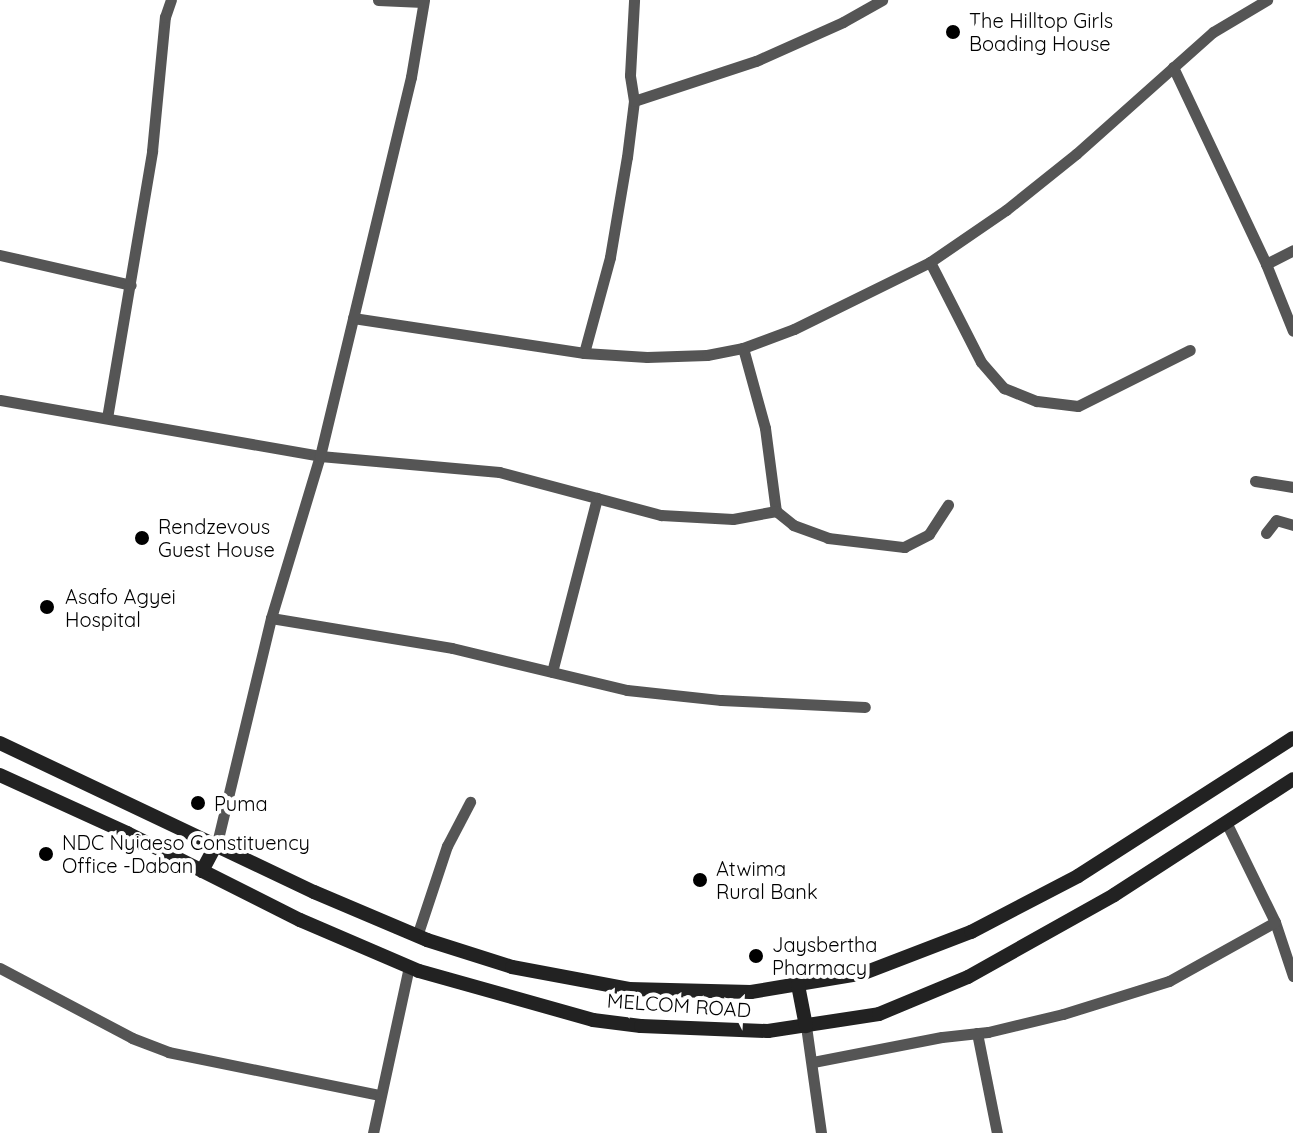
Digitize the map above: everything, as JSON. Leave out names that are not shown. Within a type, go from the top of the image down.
[{"type":"main road","points":[[0,743],[217,843],[314,892],[417,936],[512,967],[629,989],[751,992],[864,973],[971,932],[1078,876],[1293,738]]},
{"type":"main road","name":"MELCOM ROAD","points":[[0,775],[300,920],[409,967],[496,995],[593,1020],[737,1031],[806,1026],[879,1014],[968,977],[1114,895],[1293,779]]},
{"type":"main road","points":[[202,871],[217,843]]},
{"type":"main road","points":[[798,985],[806,1026]]},
{"type":"street","points":[[107,418],[152,151],[165,17],[171,0]]},
{"type":"street","points":[[217,843],[271,618],[320,456],[411,77],[423,1],[378,0]]},
{"type":"street","points":[[584,353],[610,257],[634,101],[630,75],[634,0]]},
{"type":"street","points":[[634,101],[756,61],[882,0]]},
{"type":"street","points":[[353,318],[584,353],[662,357],[707,355],[743,348],[794,329],[930,262],[1006,210],[1076,154],[1213,32],[1267,0]]},
{"type":"street","points":[[1173,67],[1266,264],[1293,331]]},
{"type":"street","points":[[1266,264],[1293,250]]},
{"type":"street","points":[[0,255],[131,285]]},
{"type":"street","points":[[930,262],[981,362],[1004,388],[1037,401],[1078,406],[1190,350]]},
{"type":"street","points":[[743,348],[765,428],[776,511],[793,525],[828,538],[904,547],[929,534],[948,505]]},
{"type":"street","points":[[0,400],[320,456],[499,472],[661,515],[733,519],[776,511]]},
{"type":"street","points":[[1255,481],[1293,487]]},
{"type":"street","points":[[552,672],[597,498]]},
{"type":"street","points":[[1266,533],[1276,520],[1293,525]]},
{"type":"street","points":[[271,618],[452,648],[594,684],[674,695],[865,707]]},
{"type":"street","points":[[417,936],[447,846],[470,802]]},
{"type":"street","points":[[1226,822],[1275,922],[1293,976]]},
{"type":"street","points":[[813,1062],[977,1033],[1063,1014],[1169,981],[1275,922]]},
{"type":"street","points":[[373,1133],[409,967]]},
{"type":"street","points":[[0,968],[132,1038],[168,1052],[379,1095]]},
{"type":"street","points":[[806,1026],[821,1133]]},
{"type":"street","points":[[977,1033],[997,1133]]},
{"type":"place","name":"The Hilltop Girls Boading House","points":[[953,32]]},
{"type":"place","name":"Rendzevous Guest House","points":[[142,538]]},
{"type":"place","name":"Asafo Agyei Hospital","points":[[47,607]]},
{"type":"place","name":"Puma","points":[[198,803]]},
{"type":"place","name":"NDC Nyiaeso Constituency Office -Daban","points":[[46,854]]},
{"type":"place","name":"Atwima Rural Bank","points":[[700,880]]},
{"type":"place","name":"Jaysbertha Pharmacy","points":[[756,956]]}]
